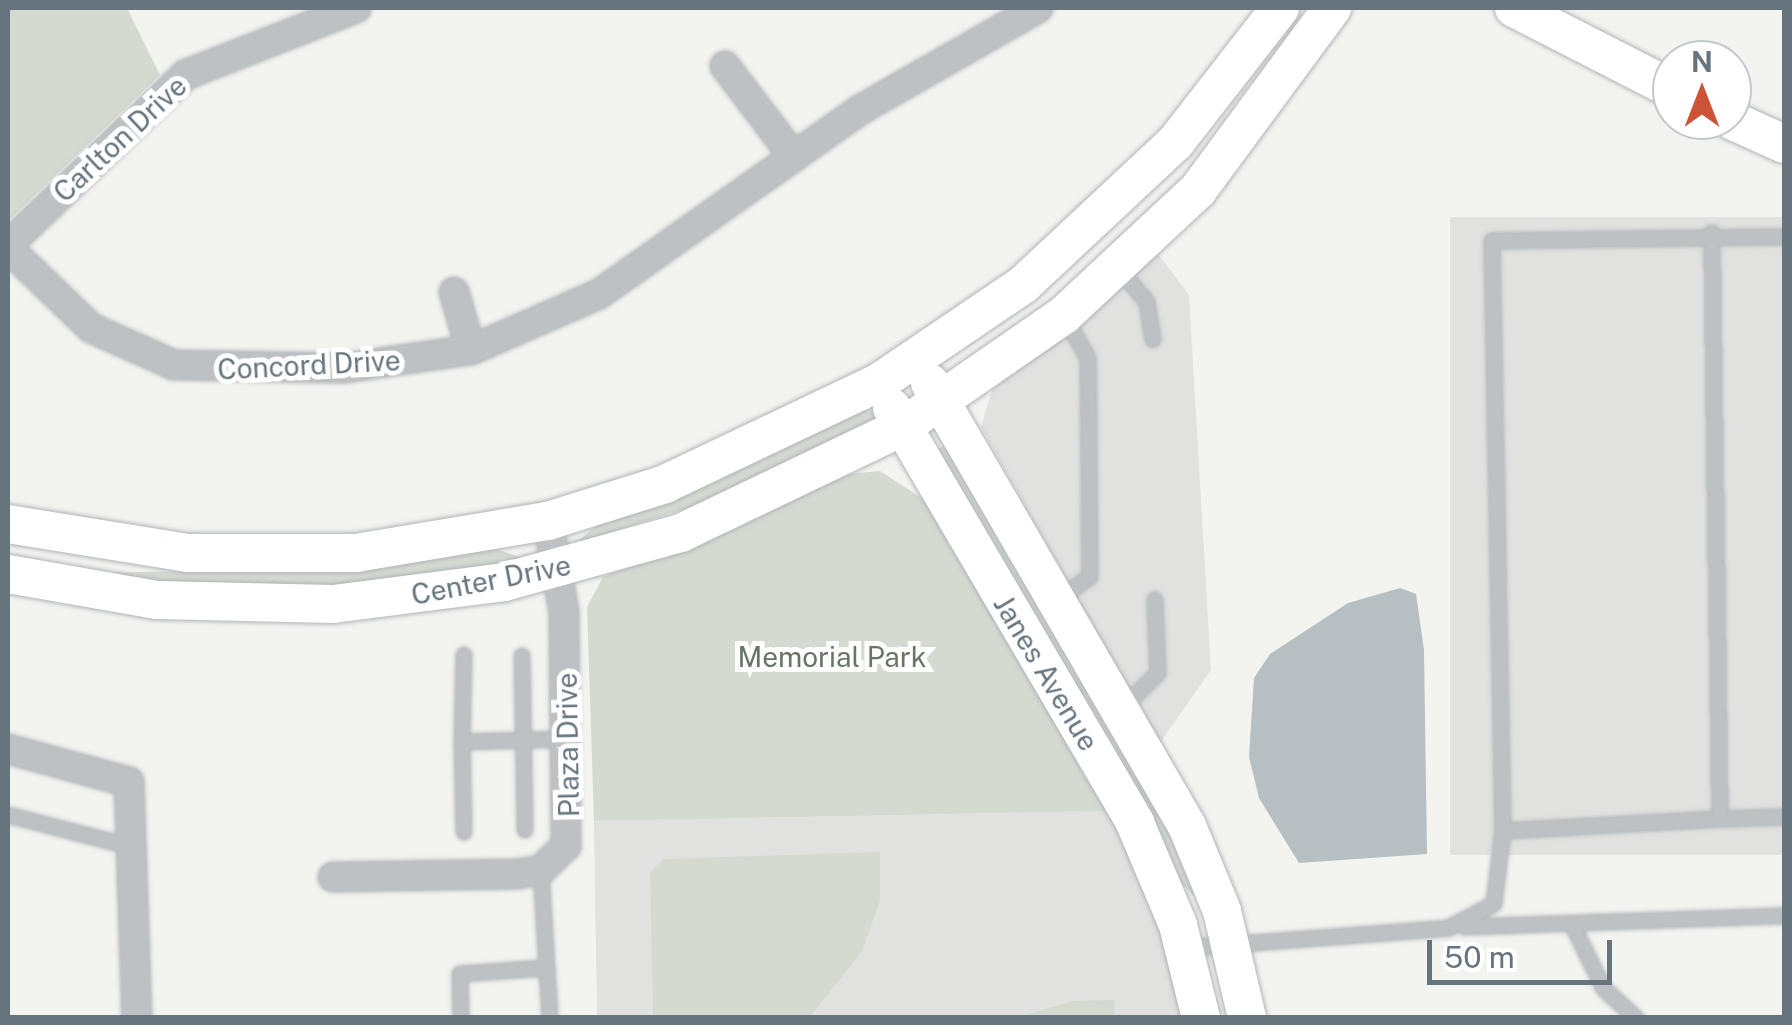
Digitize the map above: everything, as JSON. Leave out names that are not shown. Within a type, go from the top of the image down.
[{"type":"street","name":"Carlton Drive","points":[[8,246],[185,75],[356,8]]},
{"type":"street","name":"Concord Drive","points":[[8,246],[91,328],[174,366],[344,368],[472,350],[599,294],[794,157],[1038,8]]},
{"type":"street","points":[[878,383],[1023,285],[1130,190],[1280,8]]},
{"type":"street","points":[[941,402],[1064,315],[1119,269],[1232,149],[1332,8]]},
{"type":"street","points":[[1514,8],[1652,79]]},
{"type":"street","points":[[725,66],[794,157]]},
{"type":"street","points":[[1752,130],[1784,144]]},
{"type":"street","points":[[454,292],[472,350]]},
{"type":"street","name":"Janes Avenue","points":[[917,359],[1188,826],[1230,940],[1248,1018]]},
{"type":"street","name":"Janes Avenue","points":[[878,383],[1135,824],[1185,948],[1201,1018]]},
{"type":"street","name":"Center Drive","points":[[8,524],[171,552],[302,556],[548,521],[708,466],[878,383]]},
{"type":"street","name":"Center Drive","points":[[8,574],[157,600],[274,606],[432,594],[558,569],[680,533],[902,426],[941,402]]},
{"type":"street","name":"Plaza Drive","points":[[542,870],[557,861],[571,825],[558,569],[548,521]]},
{"type":"street","points":[[8,749],[130,782],[137,1018]]},
{"type":"street","points":[[333,877],[542,870]]},
{"type":"lane","points":[[1712,233],[1720,820]]},
{"type":"lane","points":[[1449,928],[1494,904],[1503,831],[1492,241],[1712,233],[1784,237]]},
{"type":"lane","points":[[1119,269],[1146,302],[1153,340]]},
{"type":"lane","points":[[1057,600],[1090,577],[1088,358],[1064,315]]},
{"type":"lane","points":[[1122,710],[1158,674],[1155,600]]},
{"type":"lane","points":[[464,654],[464,832]]},
{"type":"lane","points":[[522,656],[525,830]]},
{"type":"lane","points":[[462,742],[568,739]]},
{"type":"lane","points":[[8,815],[132,847]]},
{"type":"lane","points":[[1503,831],[1784,818]]},
{"type":"lane","points":[[542,870],[550,1018]]},
{"type":"lane","points":[[1185,948],[1230,940],[1449,928],[1784,916]]},
{"type":"lane","points":[[1572,924],[1604,989],[1636,1018]]},
{"type":"lane","points":[[461,1018],[460,974],[546,968]]},
{"type":"shaded area","points":[[1450,217],[1784,217],[1784,855],[1450,855]]},
{"type":"shaded area","points":[[1156,251],[1189,295],[1211,670],[1159,744],[981,427],[992,390]]},
{"type":"shaded area","points":[[1400,588],[1416,594],[1424,650],[1427,854],[1299,863],[1259,798],[1249,757],[1254,678],[1270,654],[1348,603]]},
{"type":"shaded area","points":[[1109,811],[1159,909],[1185,1017],[597,1017],[594,821]]},
{"type":"green space","points":[[8,8],[127,8],[160,75],[8,221]]},
{"type":"green space","points":[[863,410],[888,414],[704,503],[576,543],[598,524]]},
{"type":"green space","points":[[947,444],[1163,812],[1198,900],[1177,879],[932,452]]},
{"type":"green space","name":"Memorial Park","points":[[880,471],[926,501],[1109,811],[594,821],[587,607],[603,577],[848,474]]},
{"type":"green space","points":[[496,549],[526,559],[351,586],[214,588],[82,573],[361,568]]},
{"type":"green space","points":[[880,852],[880,901],[862,951],[810,1017],[653,1017],[650,873],[664,859]]},
{"type":"green space","points":[[1114,1000],[1115,1017],[1017,1017],[1074,1001]]}]
